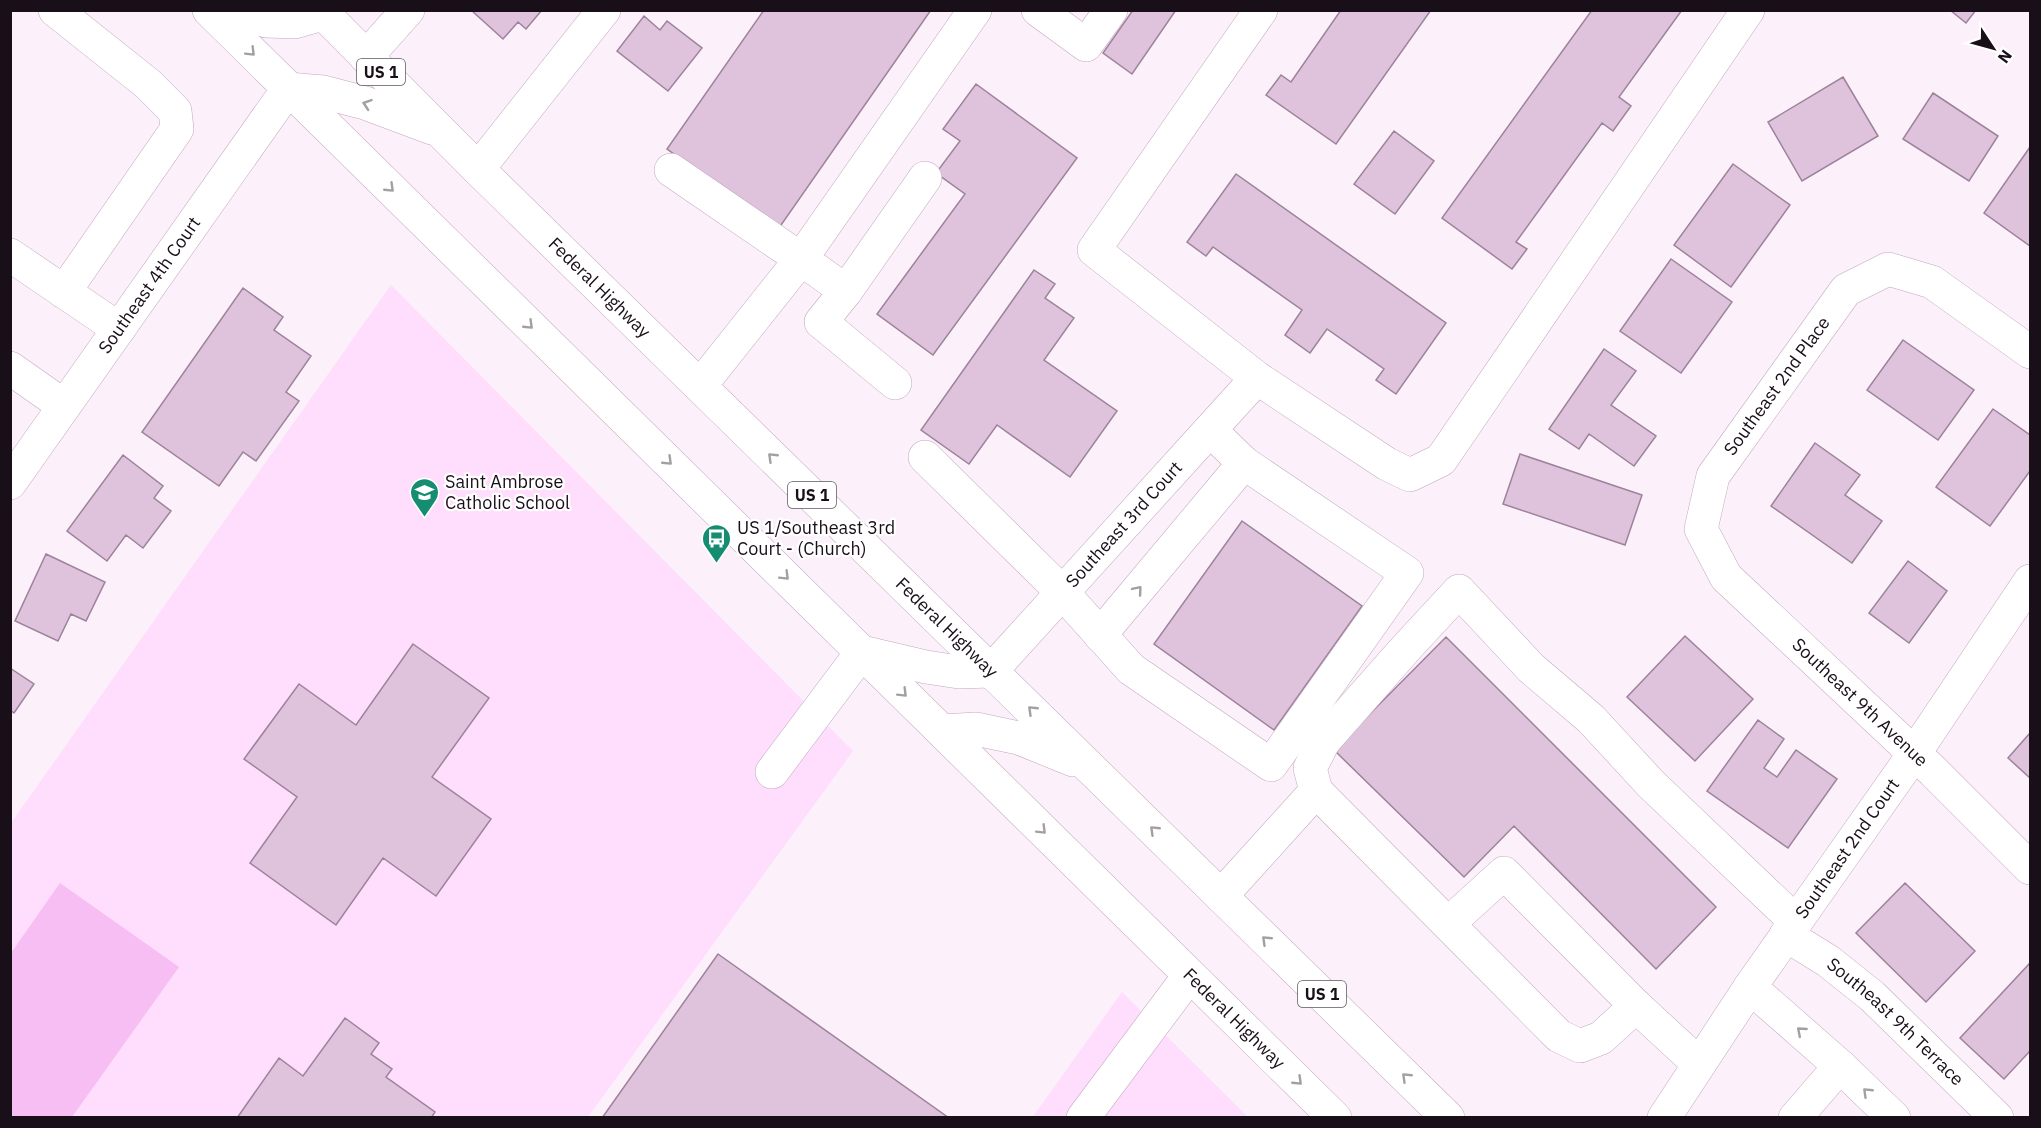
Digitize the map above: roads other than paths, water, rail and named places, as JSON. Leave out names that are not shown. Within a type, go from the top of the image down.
[{"type":"main road","points":[[55,10],[148,84],[175,111],[177,129],[64,292]]},
{"type":"main road","name":"Federal Highway","points":[[209,10],[1335,1118]]},
{"type":"main road","points":[[239,10],[266,21],[295,22],[322,12]]},
{"type":"main road","points":[[366,57],[408,10]]},
{"type":"main road","points":[[478,169],[604,10]]},
{"type":"main road","points":[[700,386],[801,259],[975,10]]},
{"type":"main road","points":[[1038,10],[1086,45],[1112,10]]},
{"type":"main road","points":[[1261,10],[1094,250],[1257,378],[1387,464],[1410,475],[1441,460],[1748,10]]},
{"type":"main road","name":"Federal Highway","points":[[322,12],[478,169],[1448,1118]]},
{"type":"main road","points":[[288,89],[323,92],[365,103],[442,132]]},
{"type":"main road","name":"Southeast 4th Court","points":[[10,483],[288,89]]},
{"type":"main road","points":[[671,170],[846,291]]},
{"type":"main road","points":[[895,383],[821,322],[846,291],[925,178]]},
{"type":"main road","points":[[10,255],[119,329]]},
{"type":"main road","name":"Southeast 2nd Place","points":[[1701,529],[1713,476],[1846,290],[1888,269],[1932,282],[2031,352]]},
{"type":"main road","points":[[10,368],[64,406]]},
{"type":"main road","name":"Southeast 3rd Court","points":[[991,671],[1257,378]]},
{"type":"main road","points":[[925,457],[1062,592],[1131,669],[1271,765],[1407,573],[1244,463],[1210,430]]},
{"type":"main road","points":[[1100,635],[1244,463]]},
{"type":"main road","name":"Southeast 9th Avenue","points":[[1701,529],[1726,577],[2031,868]]},
{"type":"main road","name":"Southeast 2nd Court","points":[[1664,1118],[1750,987],[1914,754],[2031,581]]},
{"type":"main road","name":"Southeast 9th Terrace","points":[[1316,791],[1310,768],[1324,741],[1459,591],[1531,668],[1591,719],[1791,929],[1872,996],[1997,1118]]},
{"type":"main road","points":[[772,772],[862,652],[959,672],[991,671]]},
{"type":"main road","points":[[942,731],[976,729],[1019,738],[1089,766]]},
{"type":"main road","points":[[1221,896],[1316,791],[1559,1036],[1580,1046],[1601,1038],[1636,1006]]},
{"type":"main road","points":[[1448,924],[1504,873],[1636,1006],[1699,1064]]},
{"type":"main road","points":[[1096,1113],[1189,976]]},
{"type":"main road","points":[[1750,987],[1840,1066],[1894,1118]]},
{"type":"main road","points":[[1795,1118],[1840,1066]]},
{"type":"place","name":"Saint Ambrose Catholic School","points":[[424,518]]},
{"type":"place","name":"US 1/Southeast 3rd Court - (Church)","points":[[716,564]]}]
